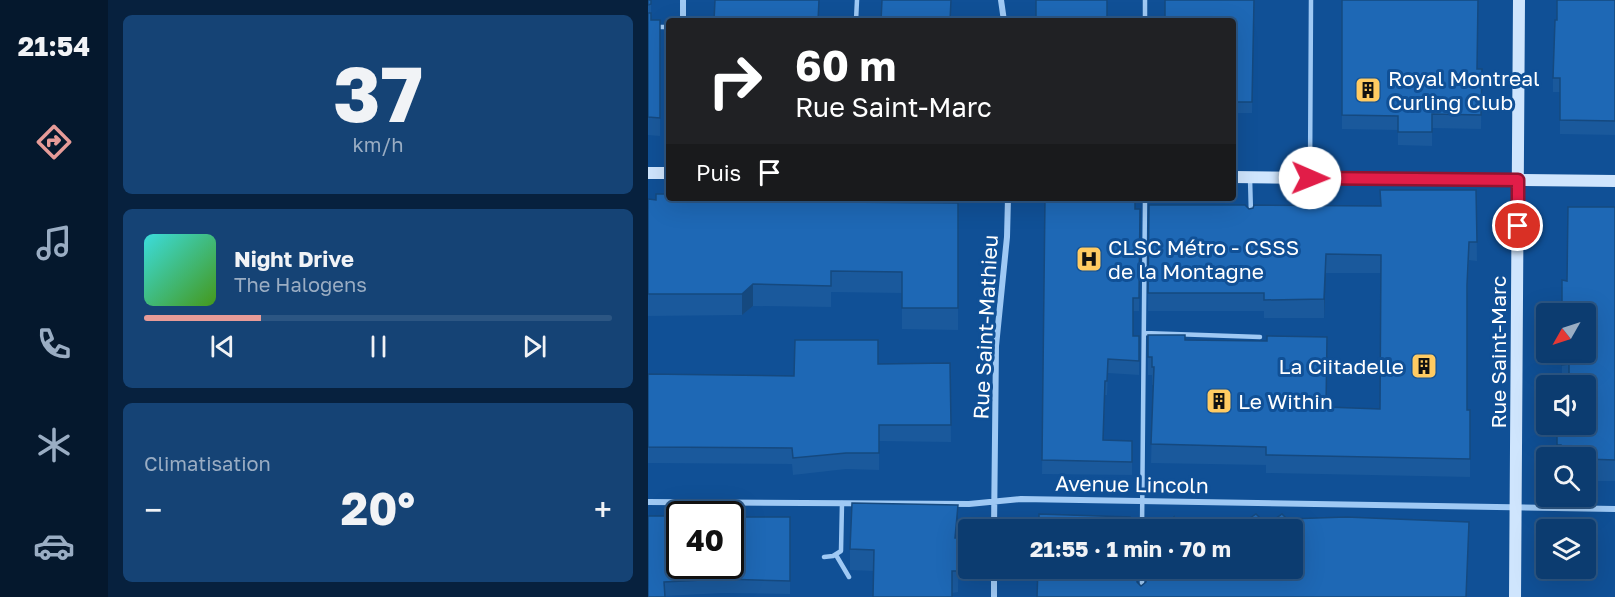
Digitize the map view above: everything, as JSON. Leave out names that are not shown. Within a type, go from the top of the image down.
[{"type":"street","points":[[683,0],[683,18]]},
{"type":"street","points":[[1001,0],[1004,18]]},
{"type":"street","name":"Rue Saint-Marc","points":[[1515,597],[1519,0]]},
{"type":"street","points":[[648,173],[666,173]]},
{"type":"street","points":[[1236,177],[1615,181]]},
{"type":"street","name":"Rue Saint-Mathieu","points":[[994,519],[996,346],[1007,237],[1008,201]]},
{"type":"street","name":"Avenue Lincoln","points":[[648,502],[969,504],[1021,499],[1615,509]]},
{"type":"street","points":[[994,579],[994,597]]},
{"type":"lane","points":[[856,18],[857,0]]},
{"type":"lane","points":[[1145,0],[1145,18]]},
{"type":"lane","points":[[1310,178],[1311,0]]},
{"type":"lane","points":[[648,27],[666,27]]},
{"type":"lane","points":[[1250,177],[1251,223]]},
{"type":"lane","points":[[1142,519],[1145,201]]},
{"type":"lane","points":[[1144,333],[1260,337]]},
{"type":"lane","points":[[824,557],[836,555],[842,548],[842,503]]},
{"type":"lane","points":[[836,555],[849,578]]},
{"type":"lane","points":[[1142,579],[1142,597]]},
{"type":"building","points":[[715,0],[819,0],[818,18],[714,18]]},
{"type":"building","points":[[882,0],[951,0],[950,18],[881,18]]},
{"type":"building","points":[[1036,0],[1107,0],[1107,18],[1036,18]]},
{"type":"building","points":[[1165,0],[1254,0],[1252,102],[1236,102],[1236,18],[1165,18]]},
{"type":"building","points":[[1342,0],[1478,0],[1477,69],[1482,69],[1481,115],[1432,114],[1432,132],[1398,132],[1398,116],[1342,115]]},
{"type":"building","points":[[1557,0],[1615,0],[1615,121],[1560,120],[1560,78],[1553,78]]},
{"type":"building","points":[[648,13],[651,13],[651,20],[660,20],[660,118],[648,117]]},
{"type":"building","points":[[1380,190],[1476,190],[1477,242],[1469,242],[1467,285],[1467,410],[1470,410],[1470,459],[1266,455],[1266,447],[1151,444],[1154,367],[1152,367],[1152,357],[1148,357],[1148,335],[1185,335],[1185,340],[1267,341],[1267,336],[1327,337],[1326,407],[1380,409],[1381,255],[1326,254],[1324,299],[1264,300],[1264,293],[1148,293],[1149,205],[1245,205],[1249,209],[1254,205],[1381,206]]},
{"type":"building","points":[[656,194],[666,194],[666,201],[958,203],[958,308],[902,308],[902,272],[831,271],[831,286],[753,284],[742,294],[648,294],[648,199],[656,200]]},
{"type":"building","points":[[1045,201],[1135,201],[1135,209],[1140,209],[1139,298],[1133,298],[1133,336],[1139,336],[1139,361],[1108,359],[1103,440],[1132,441],[1132,462],[1042,460]]},
{"type":"building","points":[[1568,207],[1615,207],[1615,460],[1596,459],[1596,447],[1557,445],[1557,435],[1596,435],[1596,375],[1569,375],[1569,364],[1562,365],[1562,363],[1596,363],[1596,303],[1562,303],[1562,280],[1567,281]]},
{"type":"building","points":[[795,340],[878,340],[878,364],[950,363],[951,425],[879,425],[879,453],[846,453],[793,458],[792,448],[648,447],[648,374],[794,376]]},
{"type":"building","points":[[852,503],[958,505],[955,538],[958,538],[958,571],[952,571],[952,597],[873,597],[874,550],[850,549]]},
{"type":"building","points":[[1039,514],[1130,517],[1130,519],[1039,519]]},
{"type":"building","points":[[1256,514],[1261,519],[1237,519],[1237,518],[1250,518]]},
{"type":"building","points":[[1282,514],[1287,519],[1275,519]]},
{"type":"building","points":[[648,516],[666,516],[666,579],[722,579],[664,582],[665,597],[648,597]]},
{"type":"building","points":[[744,517],[790,517],[790,581],[722,579],[744,579]]},
{"type":"building","points":[[1346,517],[1469,522],[1466,597],[1037,597],[1038,579],[1137,579],[1141,586],[1146,579],[1303,579],[1303,519],[1287,519]]},
{"type":"place","name":"Royal Montreal Curling Club","points":[[1368,90]]},
{"type":"place","name":"CLSC Métro - CSSS de la Montagne","points":[[1089,259]]},
{"type":"place","name":"La Ciitadelle","points":[[1424,366]]},
{"type":"place","name":"Le Within","points":[[1219,401]]},
{"type":"route","points":[[1310,178],[1518,180],[1518,226]]}]
